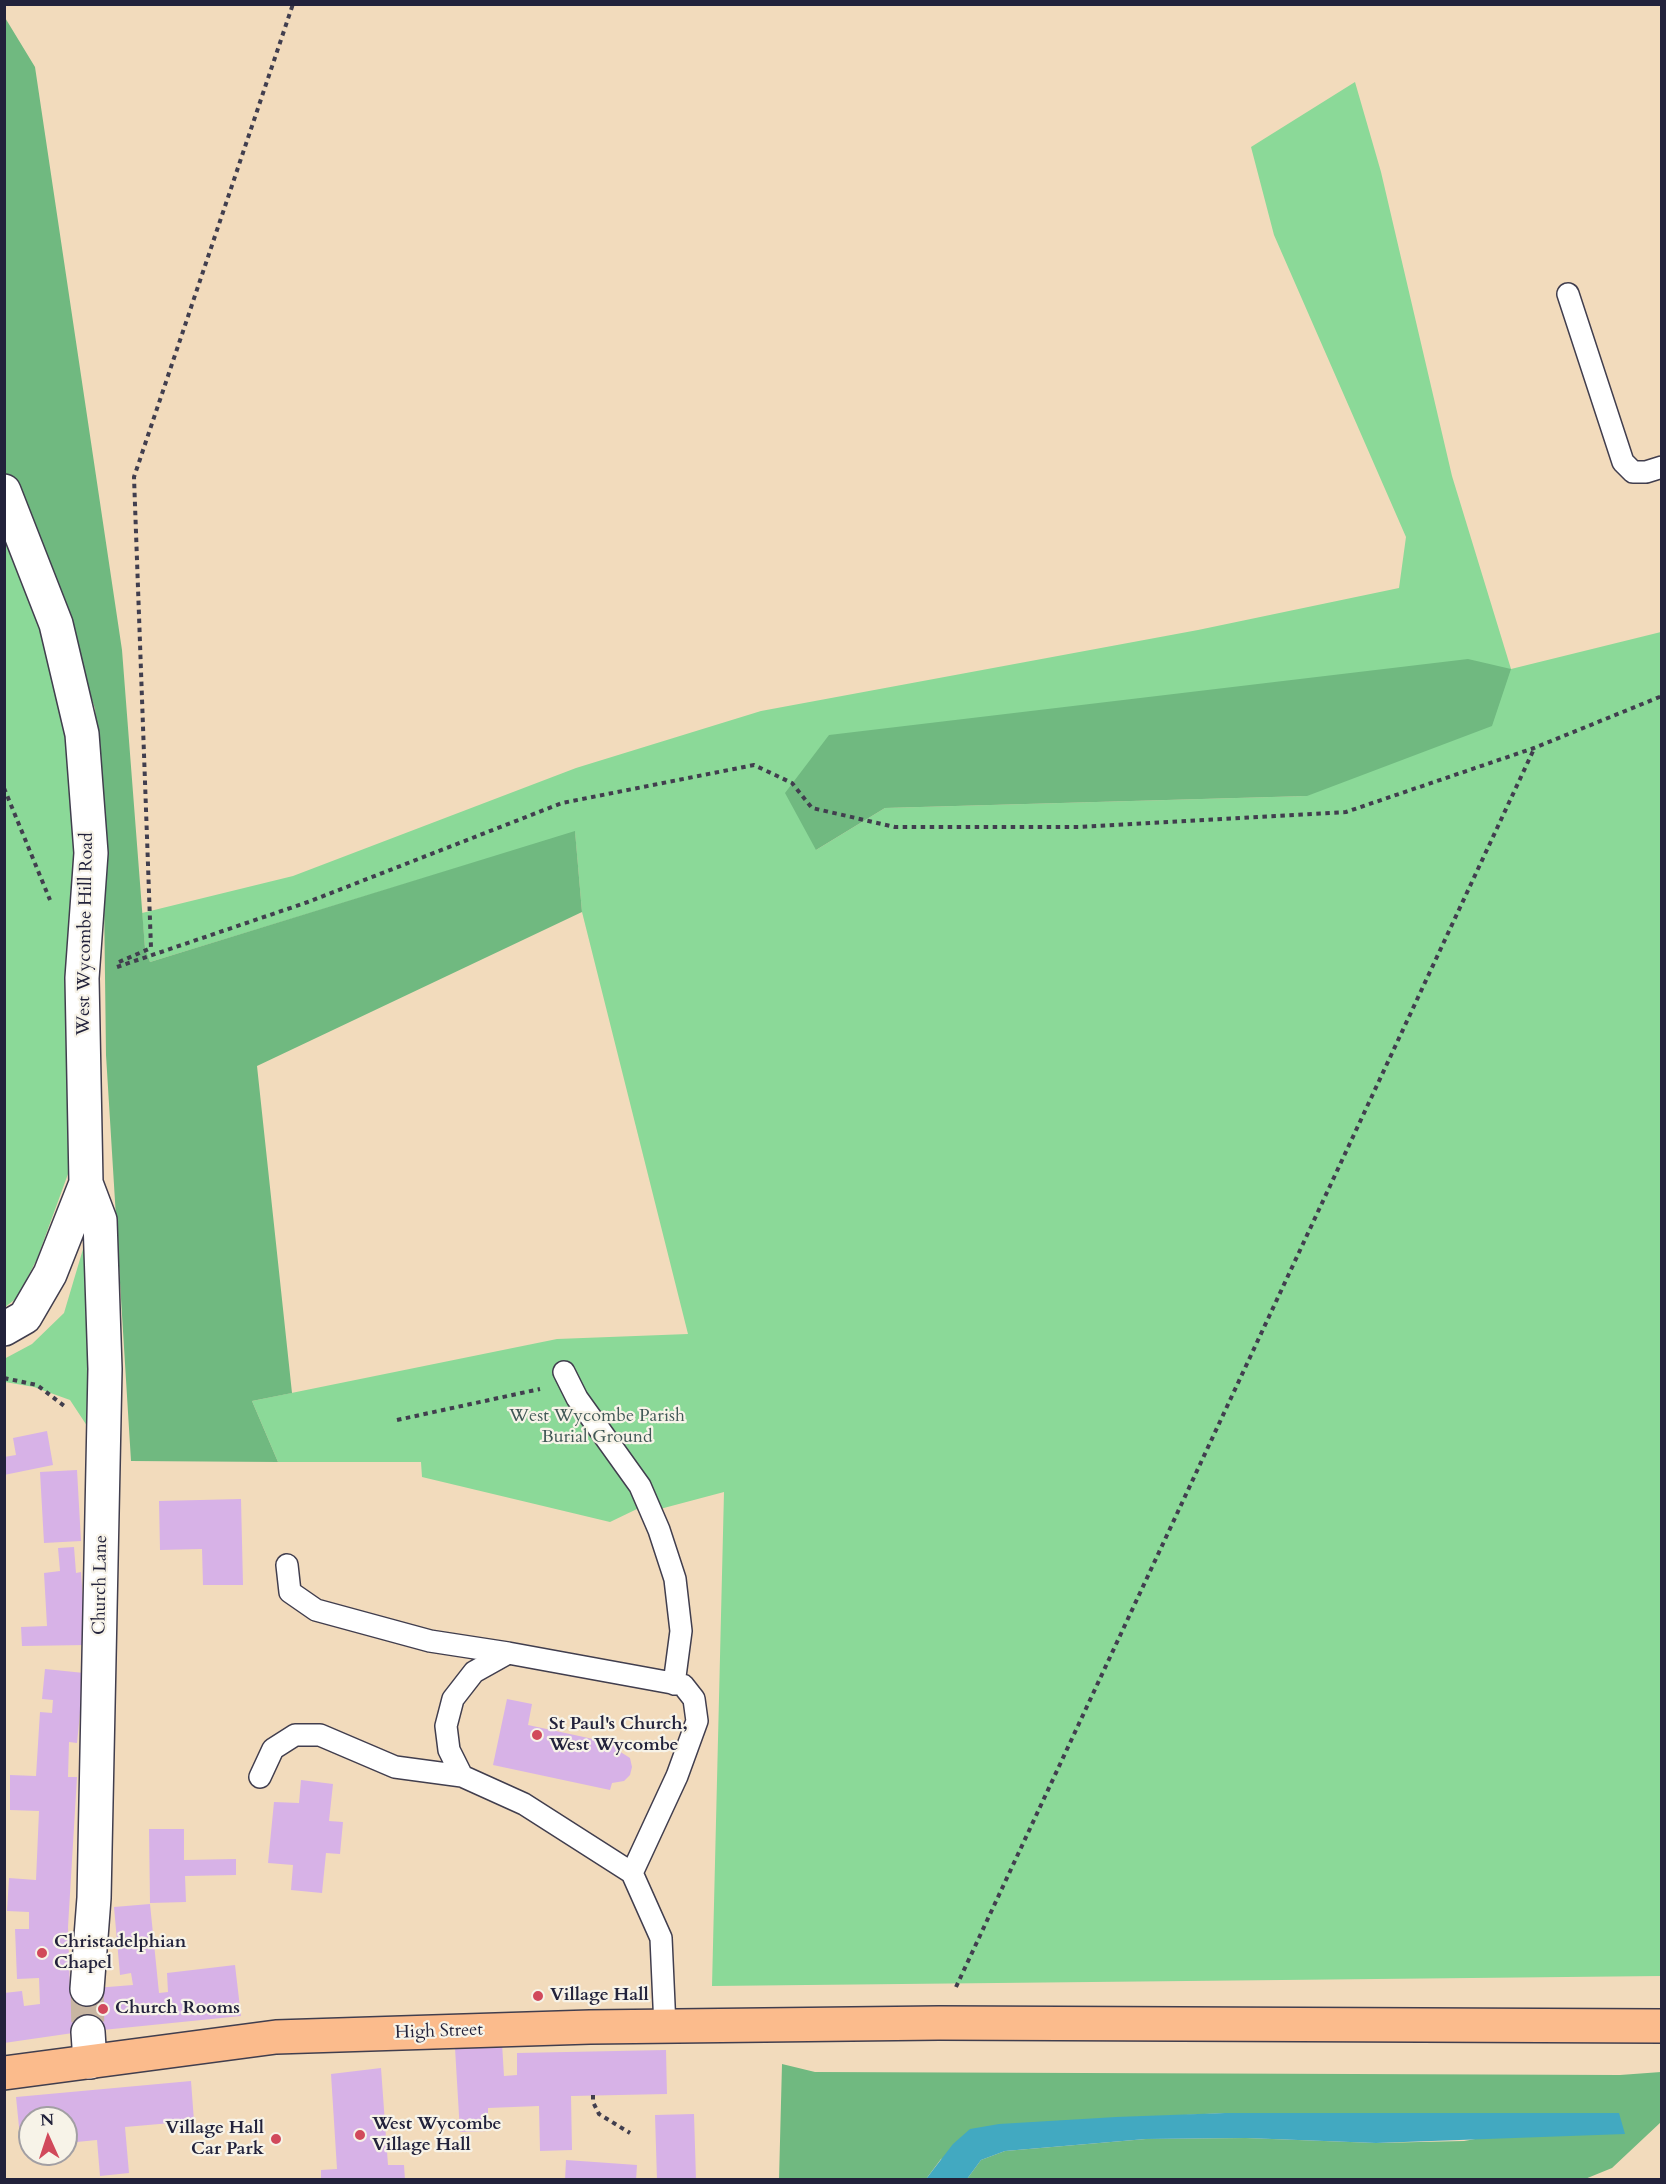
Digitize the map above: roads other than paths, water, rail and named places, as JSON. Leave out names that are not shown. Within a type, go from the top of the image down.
[{"type":"main road","name":"High Street","points":[[4,2073],[89,2047],[276,2037],[599,2026],[939,2023],[1662,2026]]},
{"type":"street","name":"West Wycombe Hill Road","points":[[4,490],[56,624],[82,734],[91,853],[82,978],[86,1183],[50,1274],[25,1317],[4,1329]]},
{"type":"street","name":"Church Lane","points":[[86,1183],[100,1221],[105,1369],[94,1898],[87,1989]]},
{"type":"lane","points":[[1568,294],[1623,462],[1633,472],[1662,467]]},
{"type":"lane","points":[[567,1377],[578,1398],[640,1486],[659,1530],[675,1580],[681,1631],[674,1684]]},
{"type":"lane","points":[[287,1565],[290,1592],[316,1610],[430,1641],[683,1685],[694,1699],[697,1721],[676,1776],[632,1873]]},
{"type":"lane","points":[[462,1776],[449,1750],[446,1726],[453,1699],[474,1672],[508,1653]]},
{"type":"lane","points":[[260,1777],[273,1749],[295,1735],[320,1735],[395,1767],[462,1776],[524,1804],[632,1873],[661,1938],[665,2027]]},
{"type":"water","points":[[1225,2113],[1619,2113],[1625,2134],[1376,2143],[1246,2138],[1146,2139],[1005,2151],[981,2160],[967,2179],[926,2179],[953,2144],[970,2129],[999,2124]]},
{"type":"tunnel","points":[[87,1989],[88,2032]]},
{"type":"place","name":"St Paul's Church, West Wycombe","points":[[537,1735]]},
{"type":"place","name":"Christadelphian Chapel","points":[[42,1953]]},
{"type":"place","name":"Village Hall","points":[[538,1996]]},
{"type":"place","name":"Church Rooms","points":[[103,2009]]},
{"type":"place","name":"West Wycombe Village Hall","points":[[360,2135]]},
{"type":"place","name":"Village Hall Car Park","points":[[276,2139]]},
{"type":"park label","name":"West Wycombe Parish Burial Ground","points":[[597,1427]]}]
